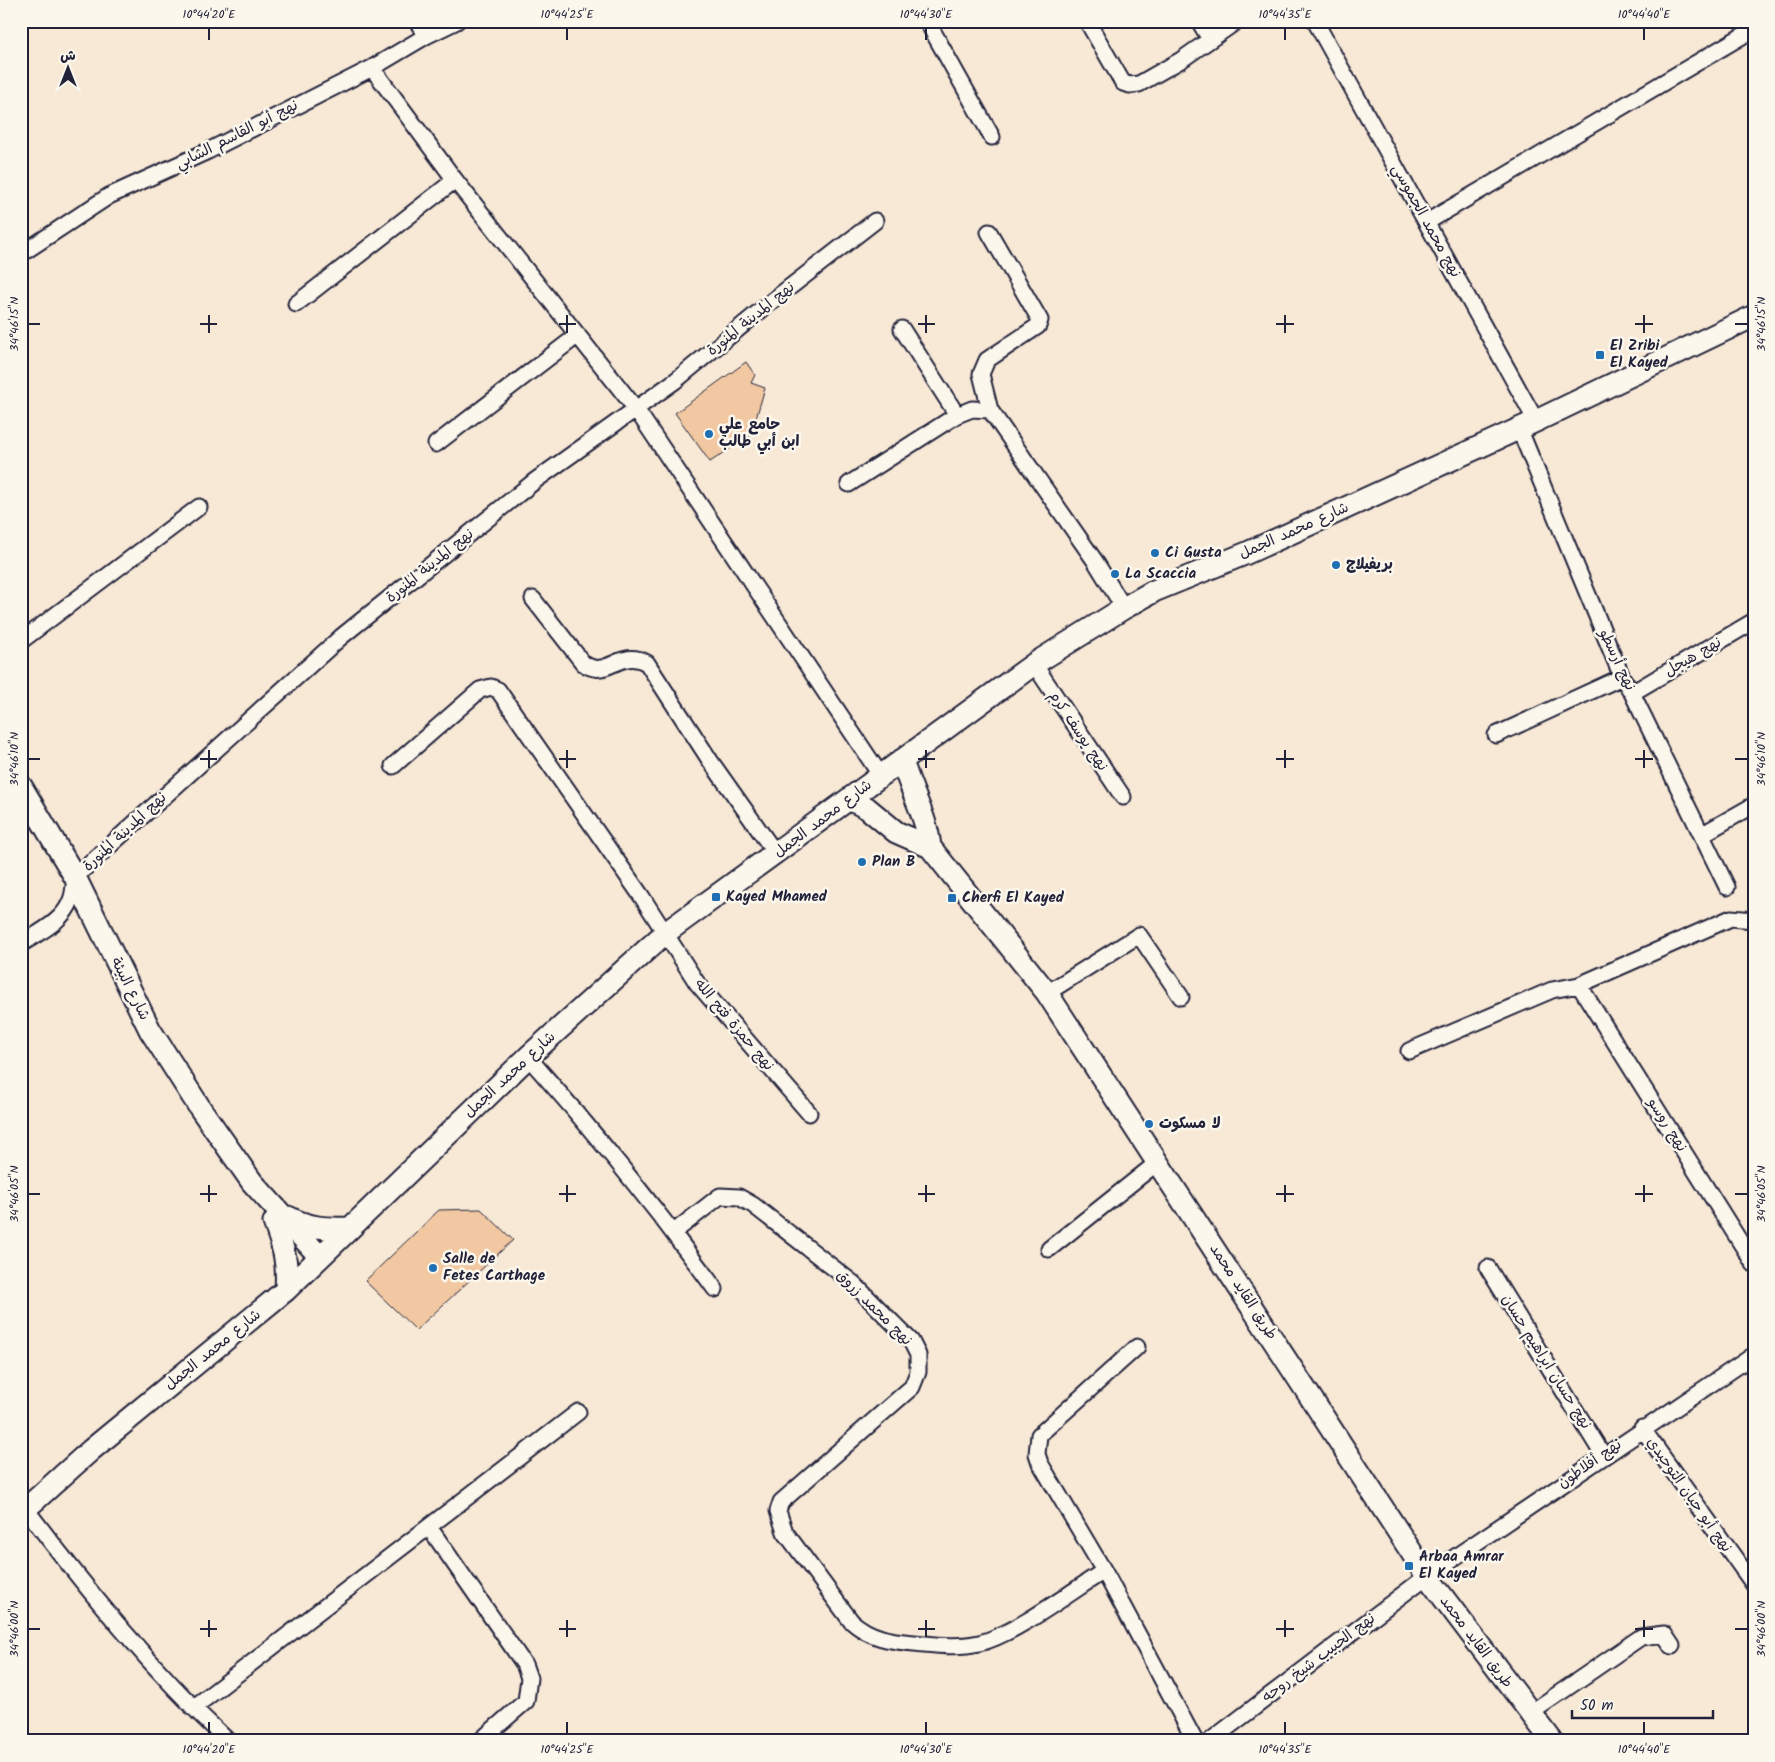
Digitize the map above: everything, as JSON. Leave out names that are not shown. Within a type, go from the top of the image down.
[{"type":"street","points":[[417,21],[426,36]]},
{"type":"street","name":"نهج أبو القاسم الشابي","points":[[21,254],[109,196],[208,151],[372,68],[426,36],[457,21]]},
{"type":"street","points":[[927,21],[992,137]]},
{"type":"street","points":[[1087,21],[1123,83],[1130,85],[1138,84],[1181,60],[1237,21]]},
{"type":"street","points":[[1199,21],[1210,39]]},
{"type":"street","name":"نهج محمد الجموسي","points":[[1315,21],[1427,222],[1527,424]]},
{"type":"street","points":[[1427,222],[1754,29]]},
{"type":"street","points":[[372,68],[455,180],[636,409],[881,776]]},
{"type":"street","points":[[296,304],[455,180]]},
{"type":"street","name":"نهج المدينة المنورة","points":[[21,944],[50,926],[63,913],[71,901],[75,877],[341,637],[536,480],[636,409],[875,221]]},
{"type":"street","points":[[989,232],[1040,320],[1038,326],[987,360],[981,374],[990,410],[1095,561],[1124,608]]},
{"type":"street","name":"شارع محمد الجمل","points":[[24,1511],[91,1450],[286,1290],[528,1057],[664,934],[1034,664],[1154,591],[1247,553],[1527,424],[1754,316]]},
{"type":"street","points":[[902,329],[957,415]]},
{"type":"street","points":[[436,444],[578,335]]},
{"type":"street","points":[[849,484],[957,415],[972,410],[990,410]]},
{"type":"street","name":"نهج أرسطو","points":[[1527,424],[1622,678],[1632,692],[1703,834],[1727,887]]},
{"type":"street","points":[[21,641],[199,506]]},
{"type":"street","points":[[533,599],[590,668],[602,669],[629,657],[637,658],[647,663],[711,762],[776,854]]},
{"type":"street","name":"نهج هيجل","points":[[1632,692],[1754,621]]},
{"type":"street","name":"نهج يوسف كرم","points":[[1034,664],[1122,797]]},
{"type":"street","points":[[1496,735],[1622,678]]},
{"type":"street","name":"نهج حمزة فتح الله","points":[[393,766],[480,690],[491,687],[498,690],[642,897],[697,983],[809,1113]]},
{"type":"street","name":"طريق القايد محمد","points":[[902,760],[908,782],[928,829],[930,847]]},
{"type":"street","name":"شارع البيئة","points":[[21,786],[75,877],[150,1030],[200,1108],[252,1182],[277,1217],[315,1262]]},
{"type":"street","name":"طريق القايد محمد","points":[[849,799],[867,808],[896,832],[930,847],[1047,993],[1427,1576],[1529,1714],[1552,1741]]},
{"type":"street","points":[[1703,834],[1754,805]]},
{"type":"street","points":[[1409,1051],[1552,990],[1579,985],[1731,918],[1754,920]]},
{"type":"street","points":[[1047,993],[1139,935],[1181,997]]},
{"type":"street","name":"نهج روسو","points":[[1579,985],[1754,1264]]},
{"type":"street","points":[[528,1057],[594,1131],[674,1232],[715,1289]]},
{"type":"street","points":[[1049,1249],[1158,1162]]},
{"type":"street","name":"نهج محمد زروق","points":[[674,1232],[720,1196],[739,1197],[753,1205],[854,1284],[911,1341],[918,1354],[918,1372],[912,1387],[781,1502],[778,1511],[784,1532],[851,1621],[861,1631],[876,1638],[897,1642],[960,1646],[981,1643],[1011,1629],[1104,1571]]},
{"type":"street","points":[[277,1217],[306,1226],[331,1229],[350,1228]]},
{"type":"street","points":[[277,1217],[288,1266],[286,1290]]},
{"type":"street","name":"نهج حسان ابراهيم حسان","points":[[1488,1268],[1603,1455]]},
{"type":"street","points":[[1137,1347],[1039,1435],[1037,1444],[1038,1459],[1048,1480],[1104,1571],[1195,1741]]},
{"type":"street","name":"نهج أفلاطون","points":[[1427,1576],[1642,1428],[1754,1355]]},
{"type":"street","points":[[193,1708],[429,1527],[507,1464],[578,1412]]},
{"type":"street","name":"نهج أبو حيان التوحيدي","points":[[1642,1428],[1754,1585]]},
{"type":"street","points":[[24,1511],[76,1576],[193,1708],[228,1741]]},
{"type":"street","points":[[429,1527],[524,1664],[529,1678],[526,1702],[480,1741]]},
{"type":"street","name":"نهج الحبيب شيخ روحه","points":[[1210,1741],[1427,1576]]},
{"type":"street","points":[[1529,1714],[1641,1637],[1664,1634],[1672,1646]]},
{"type":"building","points":[[746,362],[755,375],[751,383],[765,388],[751,435],[710,462],[675,413]]},
{"type":"building","points":[[481,1209],[513,1240],[416,1330],[365,1281],[439,1210]]},
{"type":"place","name":"El Zribi El Kayed","points":[[1600,355]]},
{"type":"place","name":"جامع علي ابن أبي طالب","points":[[709,434]]},
{"type":"place","name":"Ci Gusta","points":[[1155,553]]},
{"type":"place","name":"بريفيلاج","points":[[1336,565]]},
{"type":"place","name":"La Scaccia","points":[[1115,574]]},
{"type":"place","name":"Plan B","points":[[862,862]]},
{"type":"place","name":"Kayed Mhamed","points":[[716,897]]},
{"type":"place","name":"Cherfi El Kayed","points":[[952,898]]},
{"type":"place","name":"لا مسكوت","points":[[1149,1124]]},
{"type":"place","name":"Salle de Fetes Carthage","points":[[433,1268]]},
{"type":"place","name":"Arbaa Amrar El Kayed","points":[[1409,1566]]}]
